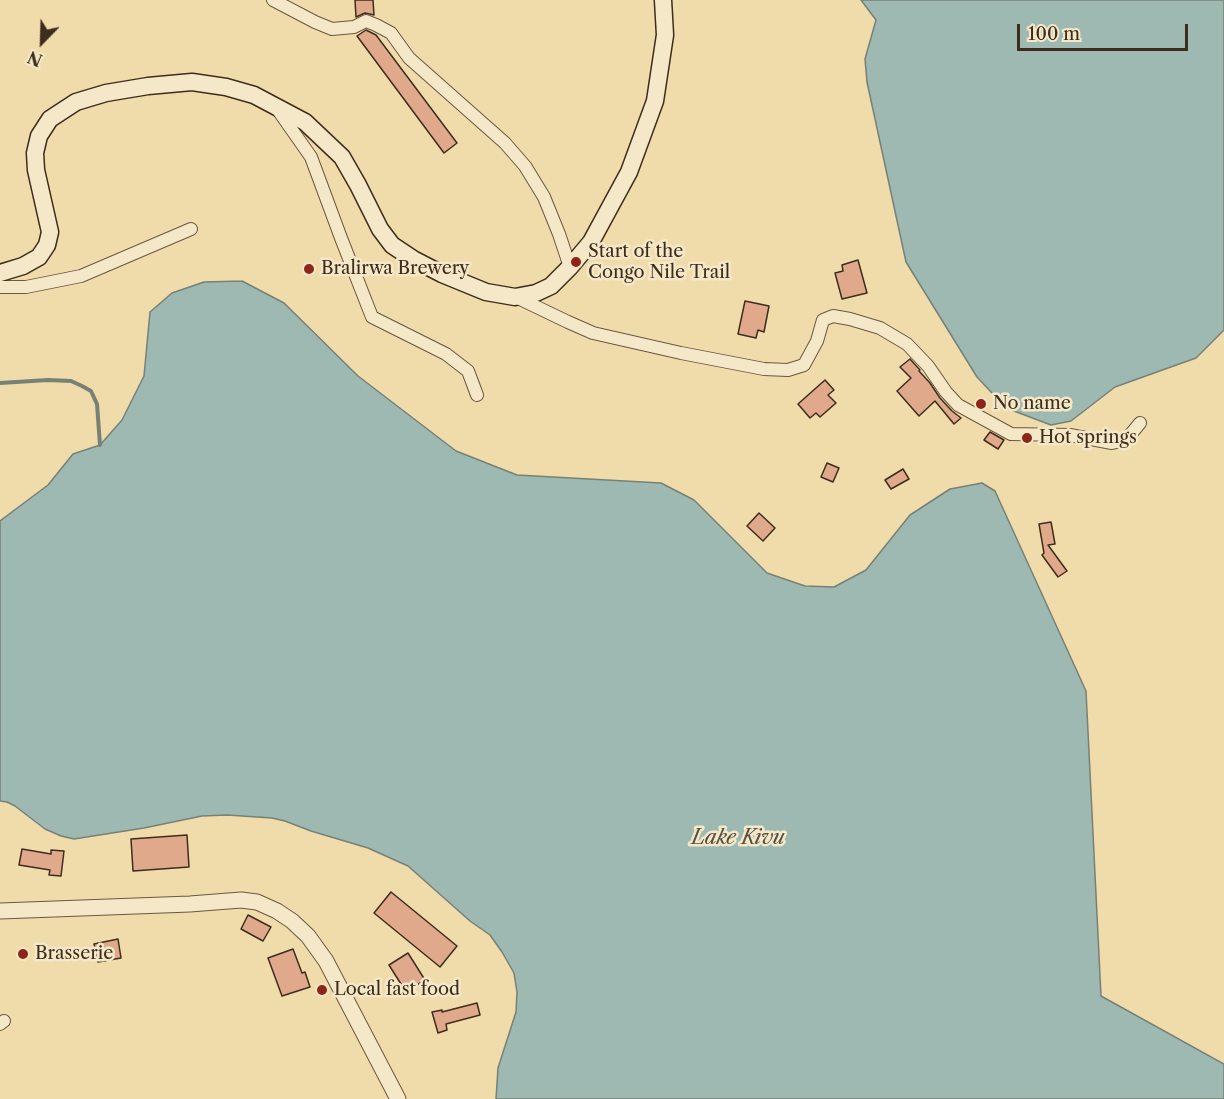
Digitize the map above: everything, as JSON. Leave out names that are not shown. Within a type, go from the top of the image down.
[{"type":"main road","points":[[0,273],[23,266],[39,257],[47,245],[50,232],[36,171],[35,153],[39,136],[50,119],[76,102],[106,93],[192,82],[226,87],[255,95],[305,122],[342,157],[380,228],[392,245],[413,260],[486,292],[515,297],[536,293],[551,286],[591,242],[629,172],[655,100],[666,35],[663,0]]},
{"type":"street","points":[[273,0],[332,29],[354,27],[366,21],[391,33],[409,58],[505,143],[525,166],[544,196],[570,267]]},
{"type":"street","points":[[276,106],[311,157],[372,317],[446,354],[468,372],[477,395]]},
{"type":"street","points":[[0,286],[26,287],[81,276],[191,229]]},
{"type":"street","points":[[515,297],[593,333],[765,369],[788,370],[804,365],[817,340],[823,320],[833,316],[850,319],[880,328],[907,345],[928,366],[958,405],[1011,434],[1070,435],[1112,443],[1125,440],[1140,423]]},
{"type":"street","points":[[0,911],[241,900],[257,902],[277,910],[308,936],[326,961],[398,1099]]},
{"type":"water","points":[[861,0],[1224,0],[1224,330],[1196,358],[1115,387],[1071,421],[1051,425],[1006,408],[977,377],[906,262],[867,82],[865,59],[876,20]]},
{"type":"water","name":"Lake Kivu","points":[[242,281],[284,303],[358,376],[456,451],[517,475],[661,483],[694,500],[767,573],[805,586],[834,587],[866,570],[910,515],[950,489],[982,483],[995,491],[1086,691],[1101,996],[1224,1064],[1224,1099],[496,1099],[498,1068],[516,1012],[517,992],[514,973],[490,935],[470,921],[408,866],[368,848],[272,818],[202,816],[74,839],[45,829],[15,806],[0,801],[0,521],[48,485],[73,454],[100,445],[122,420],[144,376],[150,312],[172,293],[204,282]]},
{"type":"building","points":[[355,0],[373,0],[374,15],[365,13],[356,17]]},
{"type":"building","points":[[366,30],[376,35],[457,143],[444,153],[357,36]]},
{"type":"building","points":[[858,260],[867,293],[842,299],[835,273],[843,271],[842,265]]},
{"type":"building","points":[[745,301],[769,306],[764,332],[758,330],[756,338],[738,334]]},
{"type":"building","points":[[910,359],[940,398],[961,418],[954,424],[935,401],[919,416],[897,391],[911,378],[900,367]]},
{"type":"building","points":[[825,380],[834,390],[828,395],[836,403],[820,417],[816,413],[810,418],[798,404]]},
{"type":"building","points":[[990,432],[1004,440],[998,449],[984,440]]},
{"type":"building","points":[[827,463],[839,468],[833,482],[821,477]]},
{"type":"building","points":[[903,469],[909,479],[891,489],[885,480]]},
{"type":"building","points":[[759,513],[775,528],[763,541],[747,526]]},
{"type":"building","points":[[1051,522],[1055,544],[1048,545],[1067,571],[1058,577],[1042,555],[1044,553],[1039,524]]},
{"type":"building","points":[[187,835],[189,867],[133,871],[131,839]]},
{"type":"building","points":[[22,849],[51,854],[51,850],[64,851],[61,876],[49,875],[50,870],[19,865]]},
{"type":"building","points":[[391,892],[457,946],[440,967],[374,913]]},
{"type":"building","points":[[248,915],[271,927],[263,941],[241,929]]},
{"type":"building","points":[[118,939],[121,958],[98,962],[94,944]]},
{"type":"building","points":[[293,949],[310,987],[282,996],[268,958]]},
{"type":"building","points":[[408,953],[425,980],[406,992],[389,965]]},
{"type":"building","points":[[477,1003],[480,1015],[446,1024],[447,1030],[438,1033],[432,1012],[442,1010],[442,1012]]},
{"type":"waterway","points":[[0,383],[71,381],[91,391],[97,404],[100,445]]},
{"type":"place","name":"Start of the Congo Nile Trail","points":[[576,262]]},
{"type":"place","name":"Bralirwa Brewery","points":[[309,269]]},
{"type":"place","name":"No name","points":[[981,404]]},
{"type":"place","name":"Hot springs","points":[[1027,438]]},
{"type":"place","name":"Brasserie","points":[[23,954]]},
{"type":"place","name":"Local fast food","points":[[322,990]]}]
